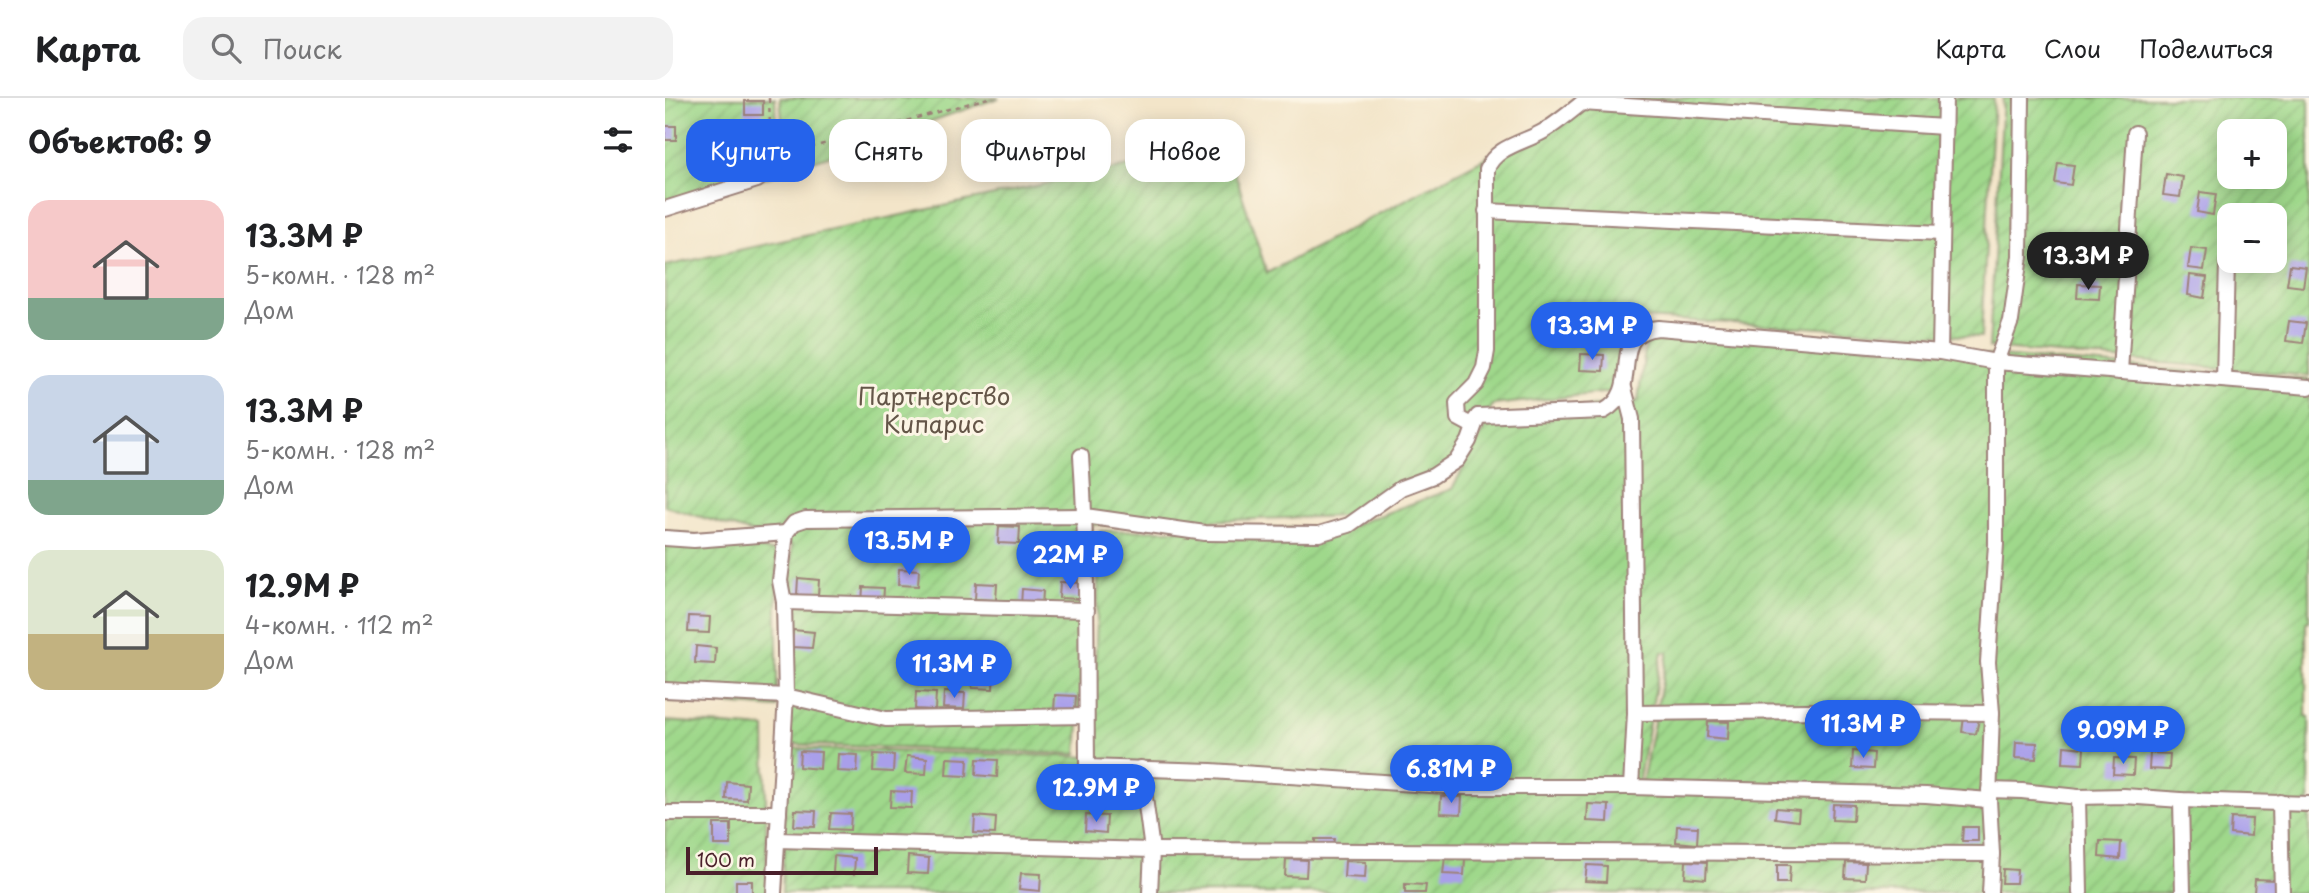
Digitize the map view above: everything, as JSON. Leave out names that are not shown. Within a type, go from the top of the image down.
[{"type":"street","points":[[1940,352],[1945,98]]},
{"type":"street","points":[[1990,893],[1992,713],[1988,662],[1996,544],[1996,362],[2011,321],[2020,256],[2022,98]]},
{"type":"street","points":[[1624,388],[1613,406],[1604,411],[1478,416],[1471,425],[1458,418],[1455,408],[1459,399],[1476,384],[1484,368],[1487,351],[1486,211],[1487,169],[1491,158],[1544,131],[1585,100],[1944,127]]},
{"type":"street","points":[[2120,372],[2134,133]]},
{"type":"street","points":[[665,209],[751,182]]},
{"type":"street","points":[[1486,211],[1941,233]]},
{"type":"street","points":[[2224,380],[2227,273]]},
{"type":"street","points":[[1631,787],[1635,713],[1632,419],[1624,388],[1629,344],[1641,332],[1649,329],[1940,352],[1996,362],[2309,387]]},
{"type":"street","points":[[774,893],[786,695],[784,602],[780,581],[786,533],[794,523],[806,519],[1085,516],[1205,533],[1319,534],[1349,525],[1401,488],[1433,476],[1457,460],[1469,441],[1478,416]]},
{"type":"street","points":[[1081,456],[1087,610],[1087,767],[1461,787],[1631,787],[1926,795],[2125,796],[2309,804]]},
{"type":"street","points":[[665,538],[694,540],[786,533]]},
{"type":"street","points":[[784,602],[1087,610]]},
{"type":"street","points":[[665,690],[786,695],[886,719],[1086,716]]},
{"type":"street","points":[[1635,713],[1992,713]]},
{"type":"street","points":[[1141,768],[1152,850],[1150,893]]},
{"type":"street","points":[[2078,797],[2080,893]]},
{"type":"street","points":[[2181,800],[2183,893]]},
{"type":"street","points":[[2280,802],[2282,893]]},
{"type":"street","points":[[665,813],[779,813]]},
{"type":"street","points":[[777,840],[1152,850],[1991,854]]},
{"type":"path","points":[[769,98],[770,119]]},
{"type":"path","points":[[815,146],[988,98]]},
{"type":"green space","points":[[665,98],[775,98],[776,119],[686,119],[686,182],[751,182],[665,208]]},
{"type":"green space","points":[[780,98],[999,98],[937,119],[829,119],[829,156],[815,160],[815,119],[782,119]]},
{"type":"green space","name":"Партнерство Кипарис","points":[[1598,98],[1994,98],[1981,337],[1642,318],[1628,390],[1493,405],[1446,477],[1343,516],[1092,525],[1077,754],[786,744],[792,545],[665,506],[665,266],[1054,182],[1111,182],[1111,170],[1125,167],[1125,182],[1238,182],[1267,273]]},
{"type":"green space","points":[[2003,98],[2309,98],[2309,376],[1989,348]]},
{"type":"green space","points":[[1648,329],[2309,380],[2309,621],[2306,622],[2306,716],[2309,717],[2309,893],[782,893],[787,748],[1092,757],[1100,531],[1348,527],[1452,489],[1490,418],[1638,401]],"holes":[[[1662,652],[1668,652],[1642,783],[1638,783]]]},
{"type":"green space","points":[[665,530],[777,552],[777,708],[665,700]]},
{"type":"green space","points":[[665,721],[765,728],[767,893],[665,893]]},
{"type":"building","points":[[745,101],[763,101],[763,115],[745,115]]},
{"type":"building","points":[[665,126],[676,126],[676,140],[665,140]]},
{"type":"building","points":[[2058,163],[2074,165],[2071,185],[2055,183]]},
{"type":"building","points":[[2166,174],[2183,177],[2180,197],[2163,195]]},
{"type":"building","points":[[2200,192],[2216,194],[2213,215],[2197,212]]},
{"type":"building","points":[[2191,248],[2207,250],[2204,270],[2188,268]]},
{"type":"building","points":[[2290,265],[2306,267],[2303,287],[2287,285]]},
{"type":"building","points":[[2190,275],[2207,277],[2204,298],[2188,295]]},
{"type":"building","points":[[2078,284],[2100,285],[2099,299],[2077,298]]},
{"type":"building","points":[[2289,321],[2306,323],[2303,343],[2286,341]]},
{"type":"building","points":[[1581,354],[1604,355],[1603,371],[1580,370]]},
{"type":"building","points":[[999,526],[1020,527],[1019,544],[998,543]]},
{"type":"building","points":[[905,532],[926,533],[925,550],[904,549]]},
{"type":"building","points":[[899,569],[919,570],[918,586],[898,585]]},
{"type":"building","points":[[798,578],[819,580],[818,596],[797,595]]},
{"type":"building","points":[[1060,582],[1081,583],[1080,599],[1059,598]]},
{"type":"building","points":[[976,583],[997,584],[996,600],[975,599]]},
{"type":"building","points":[[863,587],[884,588],[883,604],[862,603]]},
{"type":"building","points":[[1022,589],[1043,591],[1042,607],[1021,606]]},
{"type":"building","points":[[689,616],[710,617],[709,633],[688,632]]},
{"type":"building","points":[[793,630],[814,632],[812,648],[792,647]]},
{"type":"building","points":[[696,646],[716,648],[715,664],[695,663]]},
{"type":"building","points":[[973,671],[994,672],[993,689],[972,688]]},
{"type":"building","points":[[916,692],[936,693],[935,710],[915,709]]},
{"type":"building","points":[[944,692],[965,693],[964,709],[943,708]]},
{"type":"building","points":[[1055,695],[1076,696],[1075,712],[1054,711]]},
{"type":"building","points":[[1964,717],[1979,719],[1976,734],[1962,732]]},
{"type":"building","points":[[1708,721],[1729,722],[1728,739],[1707,737]]},
{"type":"building","points":[[2016,742],[2037,743],[2036,759],[2015,758]]},
{"type":"building","points":[[2064,746],[2084,748],[2083,764],[2063,763]]},
{"type":"building","points":[[800,751],[821,752],[820,769],[799,767]]},
{"type":"building","points":[[1853,751],[1874,753],[1873,769],[1852,768]]},
{"type":"building","points":[[2150,753],[2170,754],[2169,770],[2149,769]]},
{"type":"building","points":[[838,754],[858,755],[857,772],[837,771]]},
{"type":"building","points":[[874,754],[894,755],[893,772],[873,771]]},
{"type":"building","points":[[907,756],[927,758],[926,774],[905,773]]},
{"type":"building","points":[[947,758],[968,759],[967,776],[946,775]]},
{"type":"building","points":[[2114,758],[2134,759],[2133,775],[2113,774]]},
{"type":"building","points":[[977,759],[998,760],[997,777],[976,775]]},
{"type":"building","points":[[727,782],[748,784],[747,800],[726,799]]},
{"type":"building","points":[[891,791],[912,792],[911,808],[890,807]]},
{"type":"building","points":[[1441,796],[1462,797],[1461,814],[1440,813]]},
{"type":"building","points":[[1588,804],[1609,805],[1608,822],[1587,821]]},
{"type":"building","points":[[1833,804],[1854,805],[1853,821],[1832,820]]},
{"type":"building","points":[[1776,808],[1799,810],[1798,821],[1775,818]]},
{"type":"building","points":[[795,810],[816,811],[815,827],[794,826]]},
{"type":"building","points":[[831,813],[851,814],[850,830],[829,829]]},
{"type":"building","points":[[1086,815],[1107,816],[1106,833],[1085,831]]},
{"type":"building","points":[[975,816],[996,818],[995,834],[974,833]]},
{"type":"building","points":[[2231,818],[2252,819],[2251,836],[2230,834]]},
{"type":"building","points":[[714,824],[731,824],[731,845],[714,845]]},
{"type":"building","points":[[1677,826],[1698,827],[1697,844],[1676,842]]},
{"type":"building","points":[[1963,827],[1978,827],[1978,841],[1962,841]]},
{"type":"building","points":[[1315,839],[1334,839],[1333,850],[1315,850]]},
{"type":"building","points":[[2100,841],[2121,842],[2120,859],[2099,857]]},
{"type":"building","points":[[834,856],[855,858],[854,874],[833,873]]},
{"type":"building","points":[[908,856],[929,858],[928,874],[907,873]]},
{"type":"building","points":[[1445,857],[1465,859],[1464,875],[1443,874]]},
{"type":"building","points":[[1286,859],[1307,860],[1306,877],[1285,876]]},
{"type":"building","points":[[1345,861],[1366,862],[1365,878],[1344,877]]},
{"type":"building","points":[[1686,861],[1707,862],[1706,879],[1685,877]]},
{"type":"building","points":[[1846,862],[1866,863],[1865,879],[1845,878]]},
{"type":"building","points":[[1587,865],[1607,866],[1606,882],[1585,881]]},
{"type":"building","points":[[1777,865],[1790,865],[1789,883],[1777,883]]},
{"type":"building","points":[[2003,869],[2017,870],[2016,883],[2002,883]]},
{"type":"building","points":[[1021,873],[1041,874],[1040,891],[1019,889]]},
{"type":"building","points":[[2255,879],[2275,880],[2274,893],[2254,893]]},
{"type":"building","points":[[736,881],[752,881],[752,893],[736,893]]},
{"type":"building","points":[[1405,884],[1426,885],[1425,893],[1405,893]]}]
